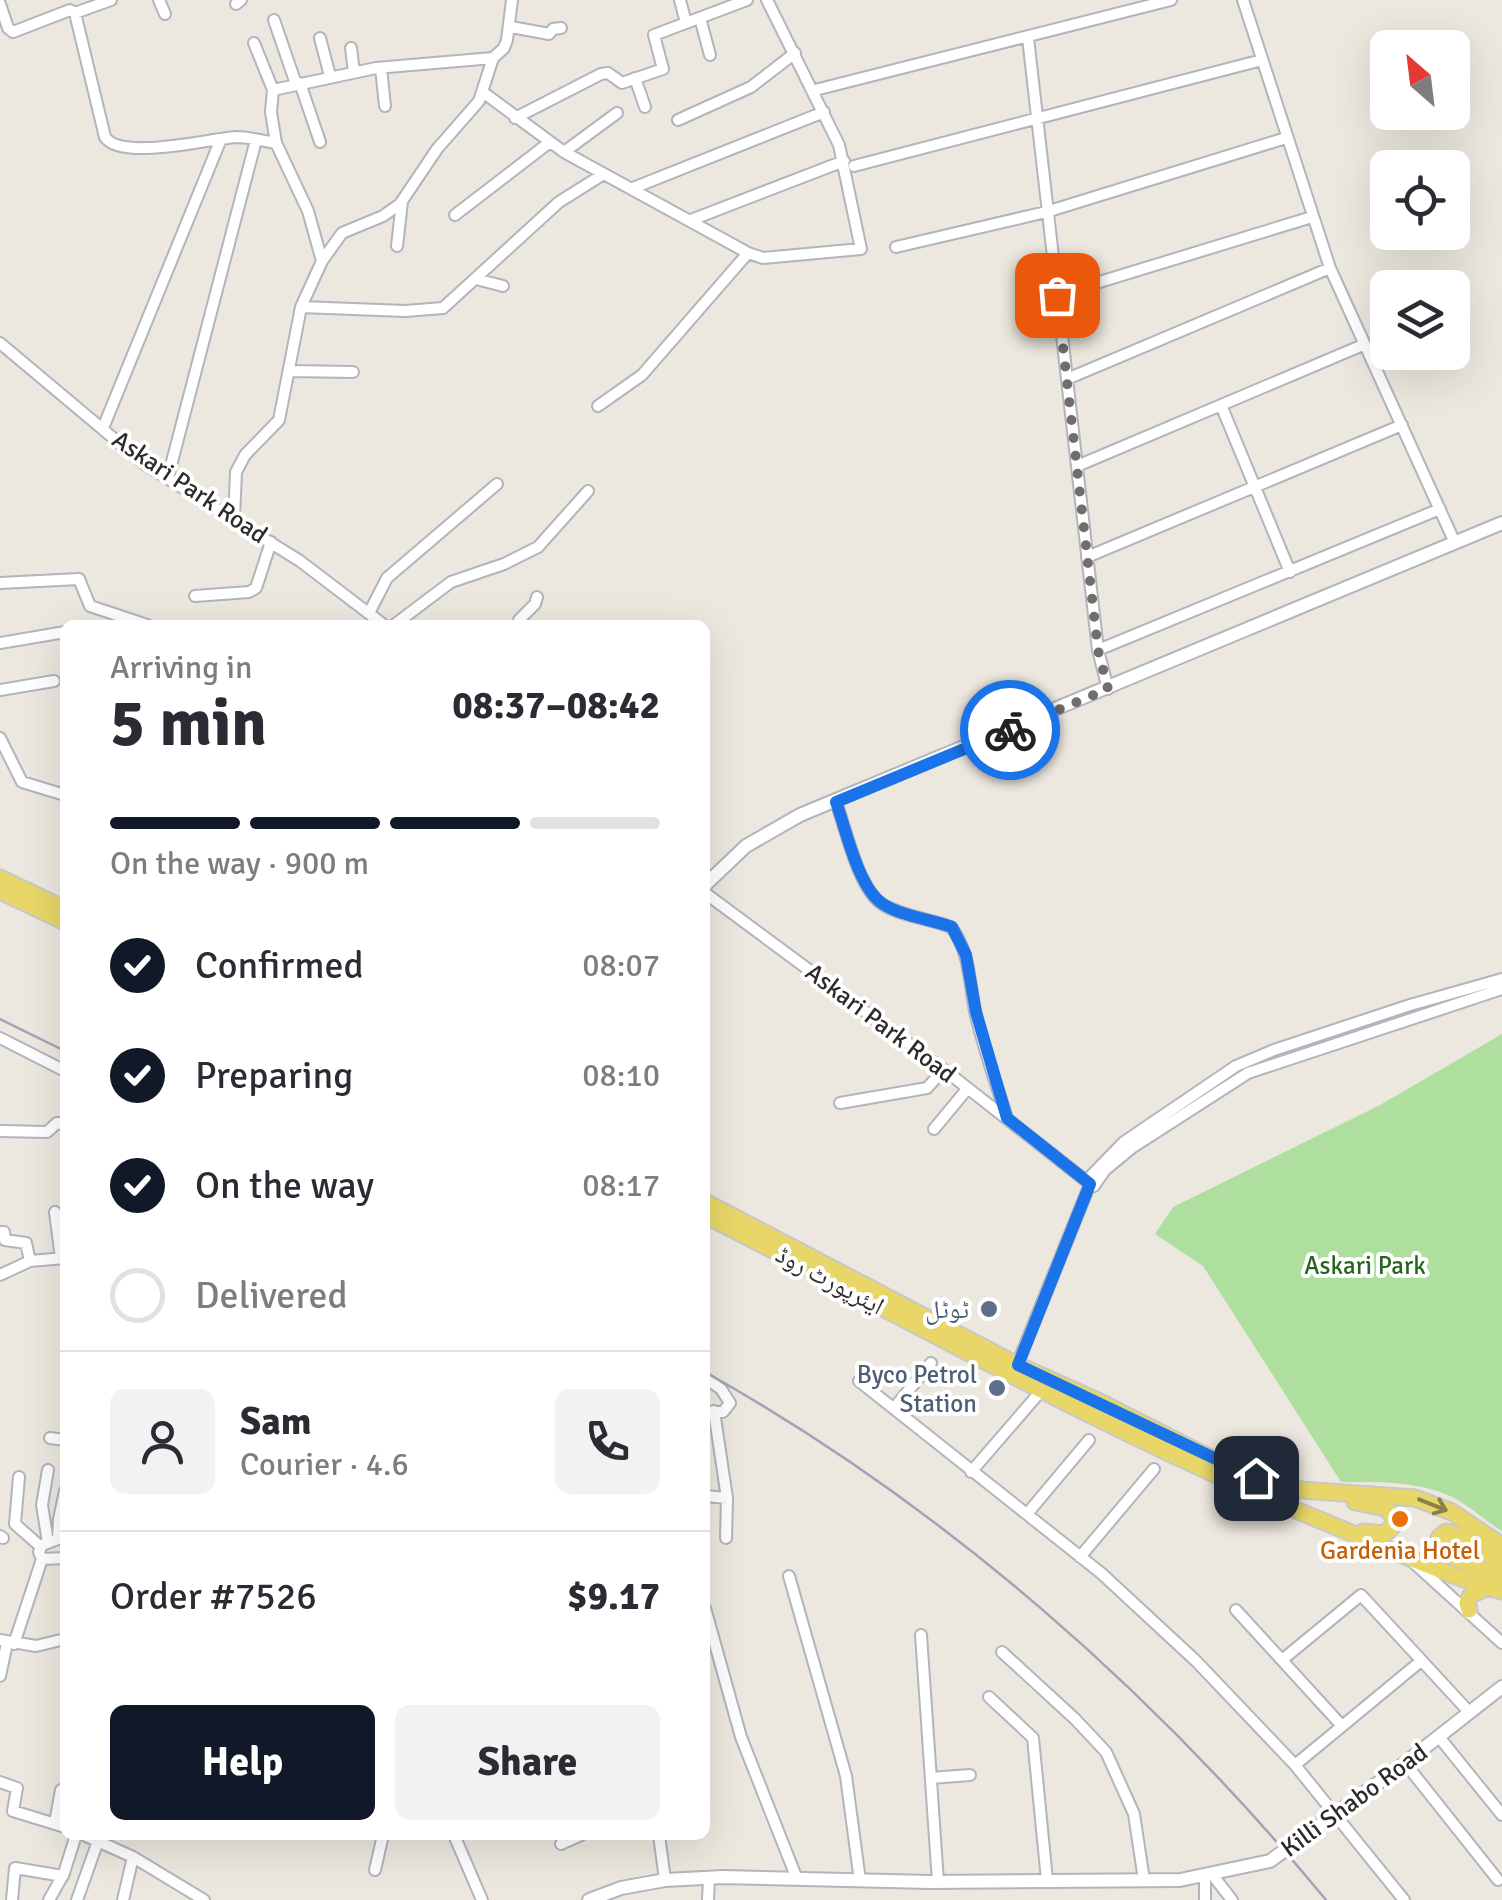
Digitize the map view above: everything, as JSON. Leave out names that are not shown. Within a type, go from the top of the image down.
[{"type":"main road","points":[[0,878],[60,907]]},
{"type":"main road","points":[[0,891],[60,920]]},
{"type":"main road","name":"ایئرپورٹ روڈ","points":[[710,1205],[1018,1365],[1234,1470],[1279,1486],[1308,1491],[1415,1498],[1452,1512],[1502,1546]]},
{"type":"main road","name":"ایئرپورٹ روڈ","points":[[710,1218],[1042,1391],[1229,1480],[1402,1554],[1497,1585]]},
{"type":"main road","points":[[1308,1491],[1320,1498],[1380,1506],[1394,1518],[1392,1527],[1384,1534],[1336,1527]]},
{"type":"main road","points":[[1497,1585],[1445,1554],[1439,1549],[1439,1538],[1446,1532],[1458,1534],[1502,1564]]},
{"type":"main road","points":[[1469,1610],[1467,1602],[1471,1595],[1497,1585]]},
{"type":"street","points":[[75,13],[111,0]]},
{"type":"street","points":[[159,0],[165,14]]},
{"type":"street","points":[[234,518],[236,472],[245,455],[278,420],[302,307],[322,260],[342,233],[383,216],[402,200],[484,92],[493,58],[504,48],[511,27],[512,0]]},
{"type":"street","points":[[680,0],[686,23]]},
{"type":"street","points":[[515,118],[606,72],[618,82],[664,67],[654,34],[748,0]]},
{"type":"street","points":[[484,92],[564,152],[748,253],[763,258],[861,249],[849,164],[768,0]]},
{"type":"street","points":[[815,90],[1171,0]]},
{"type":"street","points":[[1243,0],[1330,268],[1455,543]]},
{"type":"street","points":[[0,4],[8,28],[14,32],[70,10],[75,13],[105,137],[110,144],[121,148],[171,146],[221,139],[276,144]]},
{"type":"street","points":[[700,18],[710,55]]},
{"type":"street","points":[[274,20],[320,142]]},
{"type":"street","points":[[511,27],[549,34],[561,28]]},
{"type":"street","points":[[320,38],[330,76]]},
{"type":"street","points":[[1028,38],[1086,557],[1098,650],[1108,689]]},
{"type":"street","points":[[254,43],[273,90],[271,112],[276,144],[308,210],[322,260]]},
{"type":"street","points":[[351,48],[354,72]]},
{"type":"street","points":[[678,120],[751,87],[795,53]]},
{"type":"street","points":[[273,90],[381,68],[493,58]]},
{"type":"street","points":[[691,220],[849,164],[1262,60]]},
{"type":"street","points":[[381,68],[385,106]]},
{"type":"street","points":[[634,78],[645,107]]},
{"type":"street","points":[[633,188],[824,112]]},
{"type":"street","points":[[564,152],[617,114]]},
{"type":"street","points":[[896,247],[1046,212],[1286,138]]},
{"type":"street","points":[[103,428],[221,139]]},
{"type":"street","points":[[168,478],[256,140]]},
{"type":"street","points":[[455,216],[550,142]]},
{"type":"street","points":[[302,307],[405,311],[443,308],[559,202],[602,174]]},
{"type":"street","points":[[397,246],[402,200]]},
{"type":"street","points":[[1057,295],[1312,217]]},
{"type":"street","points":[[598,406],[642,375],[748,253]]},
{"type":"street","points":[[1067,379],[1330,268]]},
{"type":"street","points":[[476,278],[503,286]]},
{"type":"street","name":"Askari Park Road","points":[[0,342],[144,463],[271,542],[378,620]]},
{"type":"street","points":[[1077,466],[1363,345]]},
{"type":"street","points":[[290,372],[353,372]]},
{"type":"street","points":[[1221,405],[1290,572]]},
{"type":"street","points":[[1086,557],[1402,424]]},
{"type":"street","points":[[369,613],[387,578],[497,484]]},
{"type":"street","points":[[401,620],[451,582],[504,564],[538,546],[588,491]]},
{"type":"street","points":[[1098,650],[1440,509]]},
{"type":"street","points":[[710,880],[746,846],[800,816],[1502,523]]},
{"type":"street","points":[[195,596],[256,588],[271,542]]},
{"type":"street","points":[[0,583],[79,579],[90,606],[132,620]]},
{"type":"street","points":[[521,620],[538,597]]},
{"type":"street","points":[[0,642],[60,633]]},
{"type":"street","points":[[0,690],[54,681]]},
{"type":"street","points":[[0,738],[25,785],[60,794]]},
{"type":"street","points":[[836,802],[872,894],[884,905],[952,927],[958,935],[1007,1118]]},
{"type":"street","name":"Askari Park Road","points":[[710,897],[938,1065],[1090,1184]]},
{"type":"street","points":[[1018,1365],[1090,1184],[1124,1142],[1236,1066],[1410,1005],[1502,979]]},
{"type":"street","points":[[1090,1184],[1134,1147],[1248,1073],[1502,989]]},
{"type":"street","points":[[0,1038],[60,1068]]},
{"type":"street","points":[[840,1102],[927,1088],[936,1078],[938,1065]]},
{"type":"street","points":[[934,1129],[968,1088]]},
{"type":"street","points":[[0,1131],[48,1132],[60,1123]]},
{"type":"street","points":[[54,1212],[60,1243]]},
{"type":"street","points":[[0,1232],[4,1232],[5,1240],[26,1243],[30,1262]]},
{"type":"street","points":[[0,1275],[30,1262],[60,1258]]},
{"type":"street","points":[[895,1407],[931,1363]]},
{"type":"street","points":[[710,1381],[722,1389],[730,1403],[723,1412],[710,1412],[726,1498],[726,1538]]},
{"type":"street","points":[[859,1381],[1101,1573],[1196,1662],[1295,1765],[1404,1900]]},
{"type":"street","points":[[971,1472],[1042,1391]]},
{"type":"street","points":[[50,1438],[60,1439]]},
{"type":"street","points":[[1027,1514],[1089,1440]]},
{"type":"street","points":[[1080,1557],[1154,1468]]},
{"type":"street","points":[[0,1676],[7,1642],[43,1549],[42,1505],[48,1470]]},
{"type":"street","points":[[19,1476],[15,1524],[43,1549],[60,1556]]},
{"type":"street","points":[[710,1496],[726,1498]]},
{"type":"street","points":[[43,1549],[58,1539],[60,1511]]},
{"type":"street","points":[[1402,1554],[1502,1643]]},
{"type":"street","points":[[789,1576],[846,1776],[860,1881]]},
{"type":"street","points":[[1282,1660],[1361,1595],[1470,1713]]},
{"type":"street","points":[[1236,1610],[1342,1726]]},
{"type":"street","points":[[920,1635],[938,1882]]},
{"type":"street","points":[[7,1642],[36,1646],[60,1640]]},
{"type":"street","points":[[711,1652],[796,1879]]},
{"type":"street","points":[[1002,1652],[1106,1752],[1134,1814],[1144,1880]]},
{"type":"street","points":[[1295,1765],[1422,1660]]},
{"type":"street","name":"Killi Shabo Road","points":[[589,1900],[621,1888],[665,1880],[1180,1880],[1270,1861],[1502,1687]]},
{"type":"street","points":[[990,1697],[1034,1738],[1048,1880]]},
{"type":"street","points":[[1439,1737],[1500,1809]]},
{"type":"street","points":[[1405,1763],[1498,1880]]},
{"type":"street","points":[[931,1778],[970,1775]]},
{"type":"street","points":[[0,1782],[18,1788],[13,1811],[60,1825]]},
{"type":"street","points":[[49,1900],[86,1840]]},
{"type":"street","points":[[78,1900],[88,1840]]},
{"type":"street","points":[[95,1840],[133,1857],[184,1894],[204,1900]]},
{"type":"street","points":[[375,1870],[381,1840]]},
{"type":"street","points":[[456,1840],[482,1900]]},
{"type":"street","points":[[560,1844],[569,1840]]},
{"type":"street","points":[[661,1840],[665,1880]]},
{"type":"street","points":[[123,1900],[133,1857]]},
{"type":"street","points":[[12,1900],[15,1868],[63,1876]]},
{"type":"street","points":[[1205,1900],[1208,1874]]},
{"type":"street","points":[[1208,1874],[1232,1900]]},
{"type":"street","points":[[708,1900],[710,1878]]},
{"type":"green space","name":"Askari Park","points":[[1502,1034],[1502,1531],[1450,1496],[1424,1487],[1341,1482],[1203,1266],[1155,1234],[1173,1207],[1380,1105]]},
{"type":"railway","points":[[0,1019],[60,1049]]},
{"type":"railway","points":[[710,1375],[878,1481],[1040,1607],[1189,1748],[1326,1900]]},
{"type":"way so far","points":[[1010,730],[1108,689],[1098,650],[1057,295]]},
{"type":"place","name":"ٹوٹل","points":[[989,1309]]},
{"type":"place","name":"Byco Petrol Station","points":[[997,1388]]},
{"type":"place","name":"Gardenia Hotel","points":[[1400,1519]]},
{"type":"route","points":[[1010,730],[836,802],[872,894],[884,905],[952,927],[958,935],[1007,1118],[1090,1184],[1018,1365],[1256,1478]]}]
